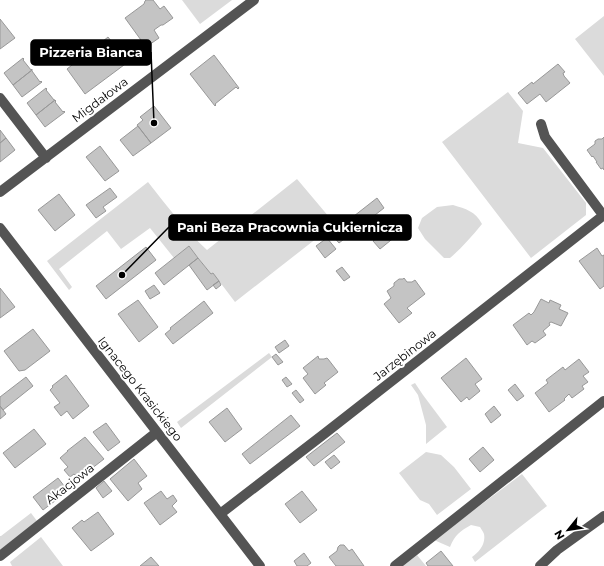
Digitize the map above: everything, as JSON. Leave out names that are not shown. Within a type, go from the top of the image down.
[{"type":"street","name":"Migdałowa","points":[[0,192],[254,0]]},
{"type":"street","points":[[0,98],[46,158]]},
{"type":"street","points":[[541,124],[545,137],[604,215]]},
{"type":"street","name":"Jarzębinowa","points":[[220,514],[339,423],[604,215]]},
{"type":"street","name":"Ignacego Krasickiego","points":[[0,228],[260,566]]},
{"type":"street","points":[[395,566],[604,401]]},
{"type":"street","name":"Akacjowa","points":[[0,556],[157,432]]},
{"type":"street","points":[[540,566],[558,550],[604,516]]},
{"type":"shaded area","points":[[182,0],[232,0],[200,24]]},
{"type":"shaded area","points":[[604,16],[604,76],[575,39]]},
{"type":"shaded area","points":[[508,92],[523,111],[518,143],[543,148],[586,203],[586,215],[531,258],[442,142]]},
{"type":"shaded area","points":[[297,179],[335,224],[235,302],[213,273],[211,274],[189,246],[174,258],[150,228],[121,249],[107,231],[59,269],[72,287],[69,290],[47,261],[148,182],[169,209],[207,250]]},
{"type":"shaded area","points":[[453,205],[473,213],[482,224],[467,242],[450,258],[444,258],[425,239],[418,228],[422,218],[437,207]]},
{"type":"shaded area","points":[[269,353],[272,357],[181,428],[177,422]]},
{"type":"shaded area","points":[[415,383],[447,427],[426,444],[426,425],[418,395],[411,385]]},
{"type":"shaded area","points":[[426,452],[441,455],[454,467],[471,489],[437,515],[429,504],[420,500],[399,473]]},
{"type":"shaded area","points":[[522,474],[547,506],[475,562],[472,557],[477,553],[484,541],[484,534],[480,527],[471,525],[464,529],[456,536],[450,547],[434,540]]},
{"type":"shaded area","points":[[31,513],[37,521],[0,550],[0,536]]},
{"type":"shaded area","points":[[41,537],[63,566],[12,566],[10,562]]},
{"type":"shaded area","points":[[417,555],[426,566],[403,566]]},
{"type":"building","points":[[146,0],[153,0],[160,9],[164,6],[173,18],[154,30],[159,38],[146,47],[125,18],[144,4]]},
{"type":"building","points":[[0,19],[15,38],[0,49]]},
{"type":"building","points":[[108,37],[115,46],[120,46],[122,49],[121,53],[128,62],[85,94],[67,69],[86,54],[87,49],[92,45],[97,46]]},
{"type":"building","points":[[214,55],[239,88],[238,89],[236,87],[215,104],[215,106],[190,74]]},
{"type":"building","points":[[23,58],[32,70],[13,85],[4,73]]},
{"type":"building","points":[[558,64],[565,72],[563,73],[564,76],[570,83],[546,102],[540,94],[527,104],[518,93],[532,82],[533,84]]},
{"type":"building","points":[[32,70],[40,82],[42,82],[22,97],[13,85]]},
{"type":"building","points":[[46,88],[55,100],[36,115],[27,103]]},
{"type":"building","points":[[55,100],[63,112],[65,112],[45,127],[36,115]]},
{"type":"building","points":[[154,106],[171,128],[151,143],[137,125],[143,120],[140,117]]},
{"type":"building","points":[[138,126],[151,143],[133,156],[120,140]]},
{"type":"building","points":[[0,130],[6,138],[0,143]]},
{"type":"building","points":[[604,137],[604,170],[603,168],[601,169],[593,156],[592,157],[587,150],[595,144],[595,141]]},
{"type":"building","points":[[6,138],[15,150],[0,162],[0,143]]},
{"type":"building","points":[[100,146],[119,171],[105,181],[86,157]]},
{"type":"building","points":[[110,188],[117,197],[103,207],[106,211],[96,218],[86,205]]},
{"type":"building","points":[[59,194],[75,215],[55,231],[38,210]]},
{"type":"building","points":[[377,198],[384,208],[339,243],[331,234]]},
{"type":"building","points":[[394,224],[401,232],[380,249],[373,241]]},
{"type":"building","points":[[327,238],[336,249],[325,258],[316,246]]},
{"type":"building","points":[[189,246],[198,258],[164,285],[155,273]]},
{"type":"building","points":[[146,247],[156,260],[106,299],[96,286]]},
{"type":"building","points":[[597,248],[602,256],[604,255],[604,286],[600,289],[579,261]]},
{"type":"building","points":[[198,258],[219,281],[207,290],[189,265]]},
{"type":"building","points":[[342,267],[350,277],[344,281],[336,271]]},
{"type":"building","points":[[404,278],[407,282],[412,282],[415,280],[425,294],[407,308],[412,313],[399,323],[384,304],[391,298],[387,291],[394,286],[394,283],[399,279]]},
{"type":"building","points":[[219,281],[221,285],[216,289],[213,285]]},
{"type":"building","points":[[154,285],[160,293],[150,299],[145,291]]},
{"type":"building","points":[[0,288],[15,307],[0,318]]},
{"type":"building","points":[[541,299],[549,303],[550,300],[561,305],[559,309],[568,313],[561,326],[551,322],[549,323],[550,325],[543,331],[546,335],[535,343],[532,341],[527,345],[513,325],[529,313],[531,315]]},
{"type":"building","points":[[138,300],[158,327],[139,342],[118,314]]},
{"type":"building","points":[[204,301],[213,313],[173,344],[165,334],[171,329],[170,328]]},
{"type":"building","points":[[33,329],[50,351],[25,370],[19,371],[4,351]]},
{"type":"building","points":[[285,340],[289,346],[279,353],[275,347]]},
{"type":"building","points":[[276,354],[283,362],[278,365],[272,357]]},
{"type":"building","points":[[318,356],[319,359],[327,358],[338,372],[324,383],[326,385],[315,394],[303,378],[308,374],[303,368]]},
{"type":"building","points":[[466,358],[482,379],[475,384],[480,391],[469,400],[467,397],[461,402],[441,378]]},
{"type":"building","points":[[579,359],[589,372],[583,376],[588,382],[582,386],[584,389],[572,398],[569,394],[564,399],[565,400],[549,412],[535,393],[548,383],[546,380],[563,367],[565,370]]},
{"type":"building","points":[[66,375],[89,406],[73,419],[67,411],[61,416],[54,407],[60,403],[50,390],[53,387],[52,386]]},
{"type":"building","points":[[26,377],[33,386],[3,410],[0,406],[0,397]]},
{"type":"building","points":[[286,377],[292,384],[287,387],[282,380]]},
{"type":"building","points":[[515,384],[524,396],[517,401],[508,390]]},
{"type":"building","points":[[296,390],[304,400],[300,403],[292,393]]},
{"type":"building","points":[[0,406],[6,414],[0,419]]},
{"type":"building","points":[[494,406],[501,415],[491,423],[485,414]]},
{"type":"building","points":[[227,408],[242,429],[225,442],[209,422]]},
{"type":"building","points":[[291,415],[300,426],[250,464],[242,454]]},
{"type":"building","points":[[106,423],[120,442],[108,451],[93,432]]},
{"type":"building","points":[[34,429],[46,444],[15,468],[3,453]]},
{"type":"building","points":[[337,433],[345,442],[314,466],[306,457]]},
{"type":"building","points":[[85,437],[104,459],[78,479],[74,474],[70,477],[64,470],[68,467],[60,458]]},
{"type":"building","points":[[483,447],[494,460],[480,472],[469,459]]},
{"type":"building","points":[[334,455],[340,462],[331,469],[325,462]]},
{"type":"building","points":[[134,459],[147,476],[138,483],[142,489],[128,501],[110,479]]},
{"type":"building","points":[[58,478],[68,491],[43,510],[33,497]]},
{"type":"building","points":[[104,481],[112,491],[103,498],[96,488]]},
{"type":"building","points":[[161,491],[167,499],[173,495],[177,501],[172,506],[177,512],[160,525],[144,503]]},
{"type":"building","points":[[302,491],[317,510],[300,523],[285,504]]},
{"type":"building","points":[[98,512],[114,534],[91,551],[72,528],[82,520],[84,522]]},
{"type":"building","points":[[340,545],[344,545],[349,551],[352,549],[364,566],[336,566],[329,557],[337,551]]},
{"type":"building","points":[[441,551],[453,566],[428,566],[426,563]]},
{"type":"building","points":[[304,553],[311,563],[307,566],[297,566],[294,561]]},
{"type":"building","points":[[151,557],[159,566],[140,566]]},
{"type":"place","name":"Pizzeria Bianca","points":[[154,123]]},
{"type":"place","name":"Pani Beza Pracownia Cukiernicza","points":[[122,275]]}]
